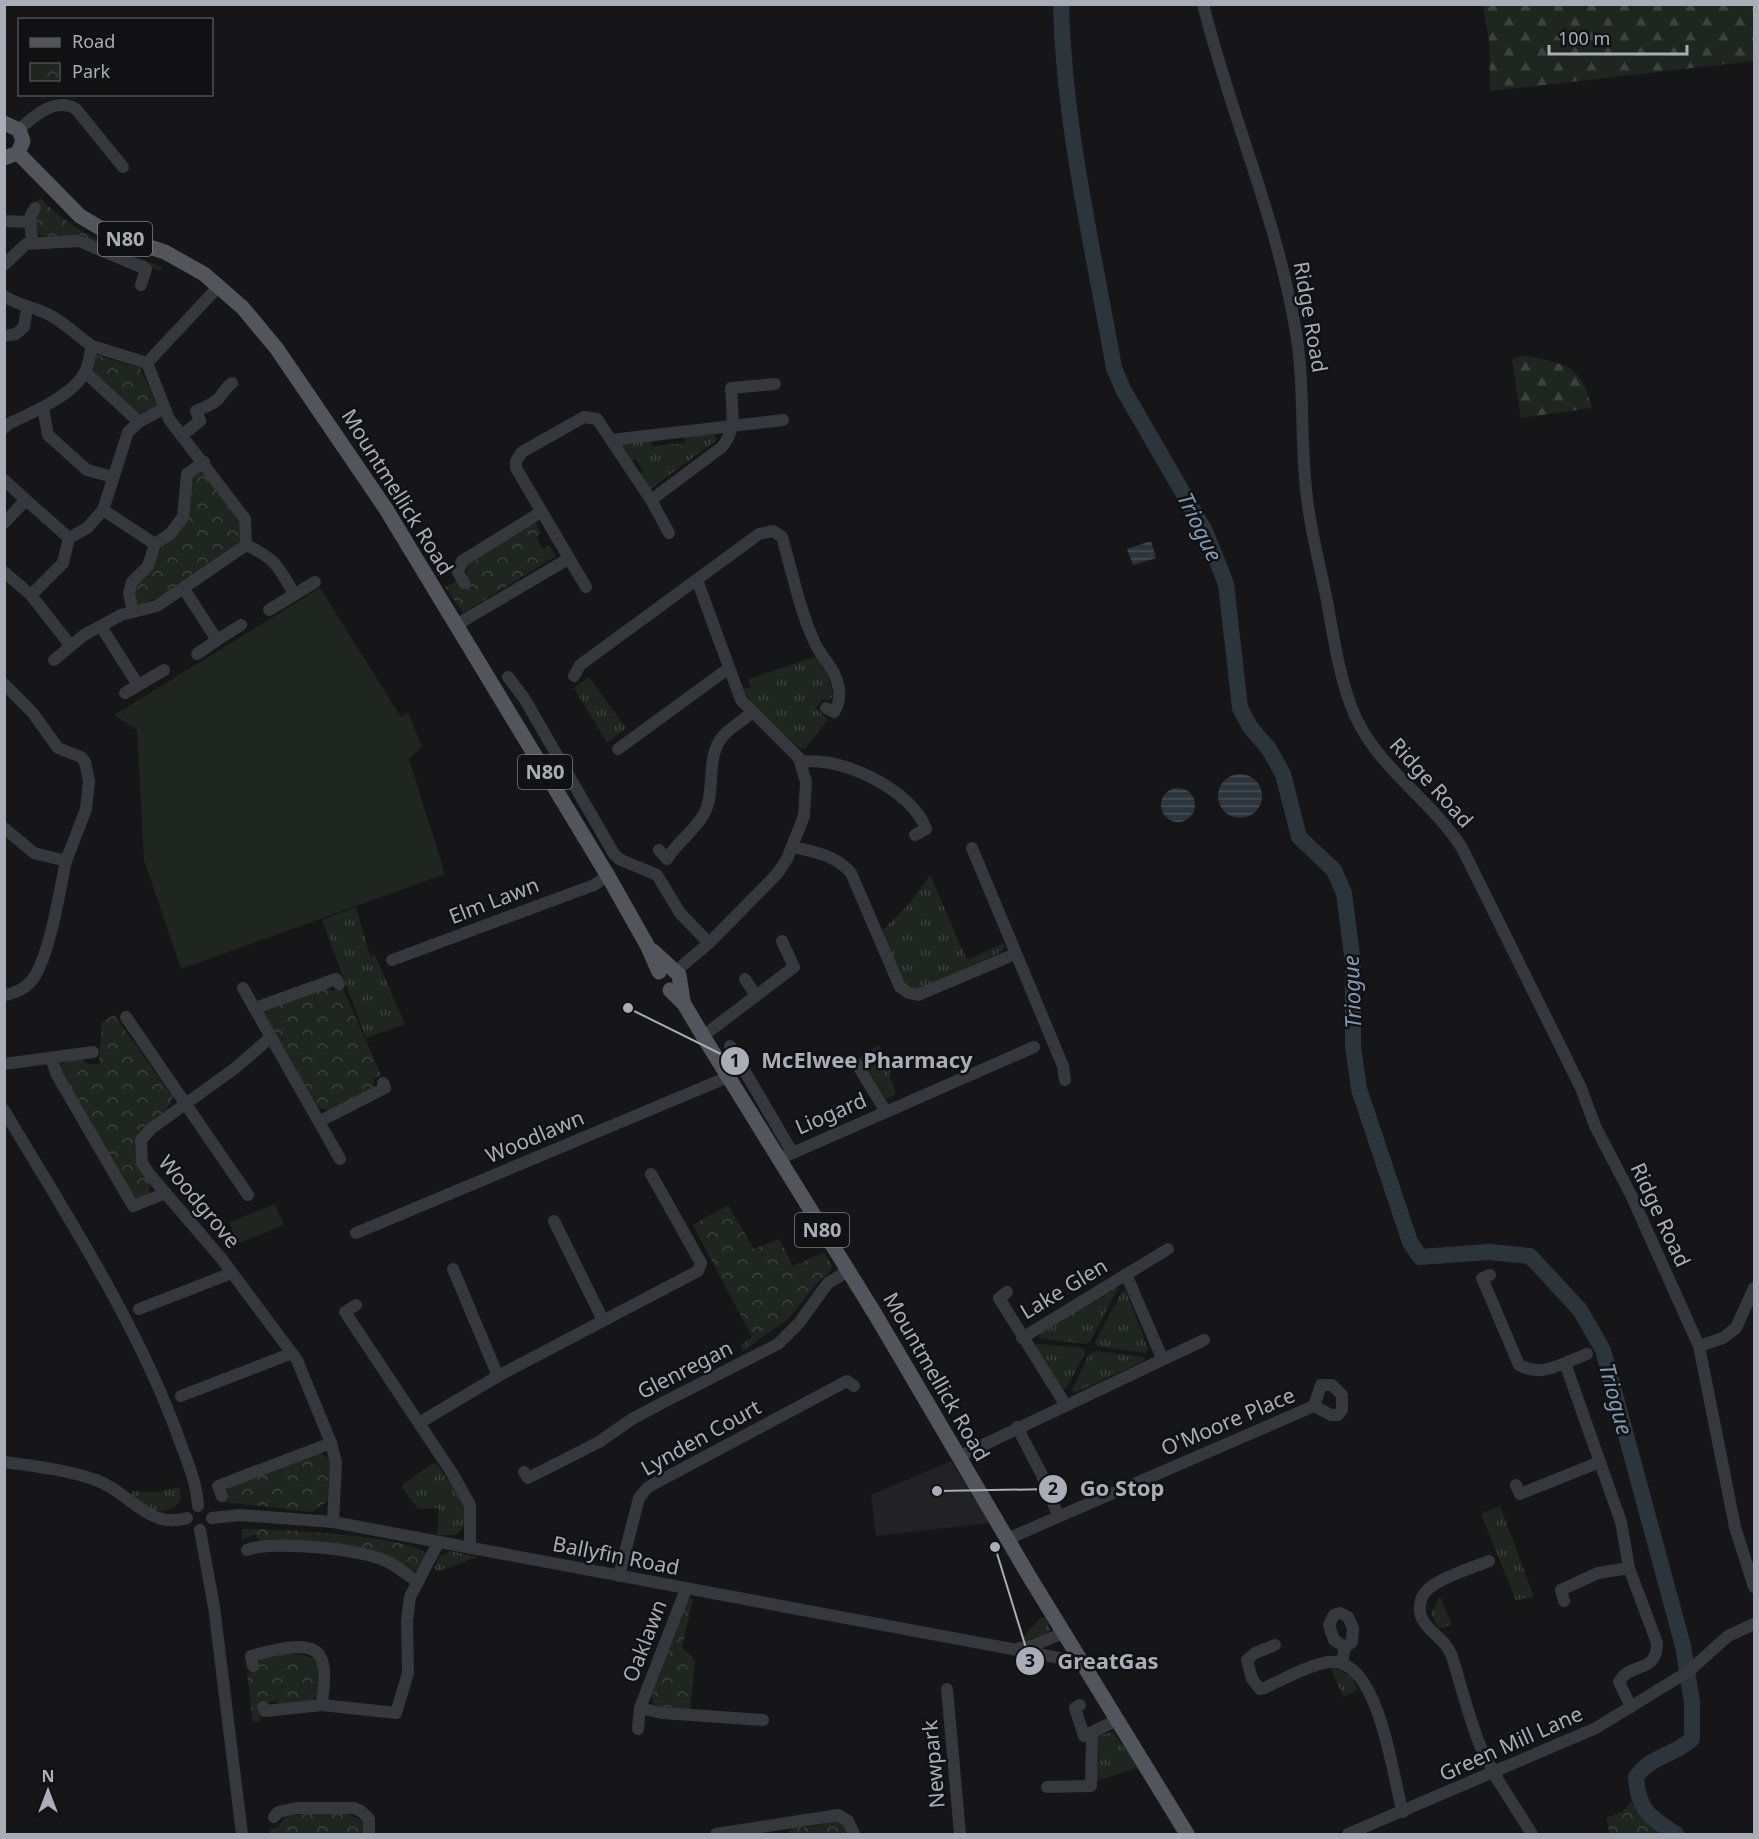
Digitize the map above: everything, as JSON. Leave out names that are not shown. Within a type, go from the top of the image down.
[{"type":"main road","points":[[4,123],[11,124],[19,130]]},
{"type":"main road","name":"N80","points":[[11,155],[23,141],[19,130]]},
{"type":"main road","name":"Mountmellick Road","points":[[11,155],[80,216],[112,235],[189,263],[219,286],[243,308],[297,375],[386,509],[608,876],[647,945],[671,977],[684,1004],[728,1077],[785,1156],[848,1270],[958,1457],[1187,1834]]},
{"type":"street","name":"Ridge Road","points":[[1203,4],[1218,60],[1253,161],[1287,285],[1299,353],[1308,504],[1335,645],[1351,706],[1370,744],[1401,780],[1444,822],[1462,848],[1581,1088],[1595,1126],[1631,1195],[1699,1346],[1735,1527],[1755,1587]]},
{"type":"street","points":[[19,130],[56,104],[68,104],[76,109],[123,167]]},
{"type":"street","points":[[32,243],[30,222],[35,208]]},
{"type":"street","points":[[4,221],[30,222]]},
{"type":"street","points":[[4,265],[26,244],[80,241],[146,269],[141,285]]},
{"type":"street","points":[[147,363],[219,286]]},
{"type":"street","points":[[4,297],[55,318],[92,346],[147,363]]},
{"type":"street","points":[[4,336],[16,334],[24,327],[27,308]]},
{"type":"street","points":[[6,424],[43,408],[70,389],[85,372],[92,346]]},
{"type":"street","points":[[147,363],[163,409],[245,519],[246,545]]},
{"type":"street","points":[[85,372],[139,422]]},
{"type":"street","points":[[182,435],[201,421],[196,411],[213,404],[225,388],[232,383]]},
{"type":"street","points":[[651,500],[722,447],[730,437],[733,425],[731,387],[775,384]]},
{"type":"street","points":[[43,408],[48,435],[87,470],[113,477]]},
{"type":"street","points":[[31,595],[63,563],[69,538],[87,528],[103,510],[128,432],[139,422],[163,409]]},
{"type":"street","points":[[586,587],[516,468],[516,461],[522,452],[590,416],[597,419],[651,500],[669,533]]},
{"type":"street","points":[[611,440],[783,420]]},
{"type":"street","points":[[133,612],[129,593],[132,582],[148,566],[155,544],[170,534],[183,518],[187,474],[204,462]]},
{"type":"street","points":[[4,480],[69,538]]},
{"type":"street","points":[[4,523],[26,500]]},
{"type":"street","points":[[103,510],[155,544]]},
{"type":"street","points":[[464,583],[458,572],[462,561],[541,512]]},
{"type":"street","points":[[573,676],[580,665],[766,531],[778,533],[782,537],[814,642],[830,662],[839,692],[838,707],[834,712],[826,708]]},
{"type":"street","points":[[54,660],[70,645],[121,615],[157,606],[184,589],[215,564],[246,545]]},
{"type":"street","points":[[246,545],[267,555],[277,563],[294,594]]},
{"type":"street","points":[[456,625],[568,558]]},
{"type":"street","points":[[4,572],[31,595],[70,645]]},
{"type":"street","points":[[671,977],[709,943],[777,874],[794,847],[804,816],[806,782],[802,762],[741,700],[697,580]]},
{"type":"street","points":[[269,610],[315,582]]},
{"type":"street","points":[[184,589],[217,640]]},
{"type":"street","points":[[197,654],[241,625]]},
{"type":"street","points":[[102,628],[138,685]]},
{"type":"street","points":[[618,749],[729,668]]},
{"type":"street","points":[[125,693],[164,670]]},
{"type":"street","points":[[508,677],[524,698],[614,854],[620,859],[657,875],[680,913],[709,943]]},
{"type":"street","points":[[4,684],[32,712],[58,748],[81,757],[85,762],[89,781],[86,810],[66,861],[48,937],[36,974],[19,992],[4,995]]},
{"type":"street","points":[[659,850],[667,859],[676,845],[700,820],[710,798],[712,759],[722,738],[752,712]]},
{"type":"street","points":[[802,762],[820,761],[849,768],[872,778],[908,801],[921,815],[926,829],[915,835]]},
{"type":"street","points":[[4,828],[34,853],[66,861]]},
{"type":"street","points":[[794,847],[831,858],[844,865],[850,873],[900,987],[909,993],[918,995],[1015,954]]},
{"type":"street","points":[[972,848],[1063,1066],[1065,1080]]},
{"type":"street","name":"Elm Lawn","points":[[392,960],[594,885],[608,876]]},
{"type":"street","points":[[703,1036],[794,967],[782,941]]},
{"type":"street","points":[[255,1008],[336,979],[339,984]]},
{"type":"street","points":[[745,979],[756,996]]},
{"type":"street","points":[[243,988],[340,1159]]},
{"type":"street","name":"Woodgrove","points":[[126,1017],[248,1195]]},
{"type":"street","name":"Woodgrove","points":[[270,1038],[234,1069],[152,1128],[141,1140],[142,1163],[232,1273],[290,1354],[297,1360],[331,1443],[336,1463],[333,1522]]},
{"type":"street","name":"Liogard","points":[[730,1046],[785,1156],[1035,1047]]},
{"type":"street","points":[[4,1064],[93,1052]]},
{"type":"street","points":[[51,1058],[57,1075],[133,1206],[166,1192]]},
{"type":"street","name":"Liogard","points":[[856,1064],[886,1112]]},
{"type":"street","name":"Woodlawn","points":[[356,1233],[728,1077]]},
{"type":"street","points":[[320,1121],[385,1088],[383,1083]]},
{"type":"street","points":[[4,1110],[120,1309],[163,1395],[195,1485],[198,1506]]},
{"type":"street","points":[[419,1423],[498,1376],[698,1270],[701,1263],[650,1174]]},
{"type":"street","points":[[555,1221],[603,1320]]},
{"type":"street","name":"Lake Glen","points":[[1022,1338],[1168,1249]]},
{"type":"street","points":[[453,1269],[498,1376]]},
{"type":"street","name":"Glenregan","points":[[524,1472],[528,1478],[599,1442],[632,1419],[778,1344],[799,1323],[828,1283],[848,1270]]},
{"type":"street","name":"Woodgrove","points":[[139,1309],[232,1273]]},
{"type":"street","name":"Lake Glen","points":[[1126,1274],[1162,1358]]},
{"type":"street","points":[[1490,1275],[1482,1278],[1519,1365],[1531,1371],[1550,1370],[1587,1354]]},
{"type":"street","points":[[1699,1346],[1723,1338],[1736,1328],[1755,1288]]},
{"type":"street","name":"Lake Glen","points":[[1007,1292],[999,1298],[1065,1404]]},
{"type":"street","points":[[356,1305],[345,1312],[470,1505],[470,1548]]},
{"type":"street","points":[[958,1457],[1065,1404],[1204,1340]]},
{"type":"street","points":[[181,1396],[290,1354]]},
{"type":"street","points":[[1565,1362],[1621,1522],[1629,1568],[1657,1643],[1657,1655],[1652,1662],[1622,1676],[1619,1682],[1631,1707]]},
{"type":"street","name":"Lynden Court","points":[[619,1576],[639,1498],[648,1487],[847,1381],[854,1386]]},
{"type":"street","name":"O'Moore Place","points":[[1007,1539],[1058,1515],[1066,1515],[1254,1430],[1314,1406]]},
{"type":"street","points":[[1017,1427],[1041,1473],[1058,1515]]},
{"type":"street","points":[[222,1496],[218,1486],[331,1443]]},
{"type":"street","points":[[4,1462],[98,1481],[123,1494],[150,1517],[168,1520],[187,1518]]},
{"type":"street","points":[[1516,1485],[1520,1494],[1600,1462]]},
{"type":"street","points":[[198,1506],[206,1508],[212,1518],[209,1525],[200,1530],[191,1527],[187,1518],[192,1508],[198,1506]]},
{"type":"street","name":"Ballyfin Road","points":[[212,1518],[240,1515],[333,1522],[1081,1662]]},
{"type":"street","points":[[200,1530],[214,1607],[242,1834]]},
{"type":"street","points":[[263,1707],[265,1711],[322,1705],[396,1713],[408,1672],[408,1609],[417,1581],[438,1543]]},
{"type":"street","points":[[252,1545],[364,1554],[385,1560],[417,1581]]},
{"type":"street","points":[[1490,1561],[1434,1585],[1423,1594],[1420,1609],[1429,1631],[1443,1641],[1451,1653],[1489,1765],[1532,1834]]},
{"type":"street","points":[[1564,1601],[1562,1590],[1598,1573],[1629,1568]]},
{"type":"street","name":"Oaklawn","points":[[638,1729],[640,1708],[686,1589]]},
{"type":"street","name":"Green Mill Lane","points":[[1348,1834],[1581,1735],[1631,1707],[1696,1665],[1728,1636],[1755,1624]]},
{"type":"street","name":"Ballyfin Road","points":[[1012,1649],[1033,1646],[1063,1633]]},
{"type":"street","points":[[1275,1645],[1255,1653],[1247,1660],[1252,1679],[1260,1689],[1324,1663],[1342,1662],[1358,1676],[1377,1712],[1393,1759],[1403,1812]]},
{"type":"street","points":[[253,1666],[251,1656],[293,1647],[315,1650],[323,1665],[322,1705]]},
{"type":"street","points":[[1342,1662],[1345,1647]]},
{"type":"street","name":"Newpark","points":[[947,1689],[960,1834]]},
{"type":"street","points":[[1080,1706],[1075,1708],[1084,1736],[1117,1720]]},
{"type":"street","name":"Oaklawn","points":[[640,1708],[662,1713],[763,1719]]},
{"type":"street","points":[[1047,1787],[1091,1786],[1092,1733]]},
{"type":"street","points":[[274,1817],[278,1812],[297,1808],[354,1809],[361,1811],[369,1819],[369,1834]]},
{"type":"street","points":[[716,1834],[783,1829],[842,1815],[852,1826],[854,1834]]},
{"type":"shaded area","points":[[1151,541],[1156,558],[1133,565],[1127,549]]},
{"type":"shaded area","points":[[1240,774],[1255,781],[1262,796],[1255,811],[1240,818],[1225,811],[1218,796],[1225,781]]},
{"type":"shaded area","points":[[1178,788],[1190,793],[1195,805],[1190,817],[1178,822],[1166,817],[1161,805],[1166,793]]},
{"type":"shaded area","points":[[951,1461],[990,1523],[876,1536],[871,1495]]},
{"type":"green space","points":[[1483,5],[1754,5],[1754,61],[1490,91],[1489,40]]},
{"type":"green space","points":[[40,198],[82,231],[112,247],[162,267],[160,271],[80,238],[48,237],[37,234],[34,205]]},
{"type":"green space","points":[[96,355],[140,368],[157,405],[141,416],[90,370]]},
{"type":"green space","points":[[1525,355],[1570,368],[1582,382],[1592,408],[1521,418],[1512,359]]},
{"type":"green space","points":[[714,433],[717,440],[649,490],[637,476],[644,472],[636,459],[629,462],[620,447],[621,443],[652,439],[653,446],[685,443],[685,436]]},
{"type":"green space","points":[[199,469],[206,471],[239,523],[240,541],[172,591],[139,606],[132,599],[136,584],[152,567],[162,547],[186,522],[189,477]]},
{"type":"green space","points":[[535,522],[541,533],[536,537],[543,549],[549,545],[556,556],[463,613],[445,587],[467,576],[466,565]]},
{"type":"green space","points":[[320,588],[401,717],[408,712],[422,747],[409,759],[445,874],[181,969],[144,860],[137,730],[114,715]]},
{"type":"green space","points":[[817,656],[826,666],[833,696],[829,701],[822,699],[816,709],[828,720],[805,749],[801,749],[758,712],[743,689],[751,687],[749,679]]},
{"type":"green space","points":[[589,677],[626,728],[607,743],[574,688]]},
{"type":"green space","points":[[930,875],[967,960],[1004,943],[1004,948],[999,953],[919,990],[905,987],[880,933],[908,905]]},
{"type":"green space","points":[[356,907],[370,956],[375,955],[405,1024],[366,1038],[322,920]]},
{"type":"green space","points":[[323,986],[333,991],[342,987],[381,1075],[374,1079],[374,1089],[332,1110],[317,1108],[263,1014],[264,1010]]},
{"type":"green space","points":[[114,1015],[173,1097],[165,1110],[142,1130],[135,1144],[136,1158],[149,1182],[150,1189],[148,1196],[141,1199],[133,1196],[59,1073],[60,1066],[65,1062],[82,1058],[88,1064],[99,1064],[102,1022]]},
{"type":"green space","points":[[879,1045],[891,1072],[889,1073],[896,1094],[886,1099],[860,1057]]},
{"type":"green space","points":[[275,1204],[284,1225],[237,1244],[229,1222]]},
{"type":"green space","points":[[728,1205],[754,1249],[779,1239],[793,1266],[824,1252],[832,1265],[831,1271],[817,1283],[788,1319],[743,1351],[741,1345],[752,1337],[693,1225]]},
{"type":"green space","points":[[1116,1287],[1118,1288],[1090,1342],[1084,1344],[1039,1338],[1040,1334]]},
{"type":"green space","points":[[1122,1291],[1126,1291],[1148,1349],[1146,1353],[1097,1346],[1095,1342]]},
{"type":"green space","points":[[1038,1344],[1084,1348],[1085,1353],[1067,1387],[1063,1389],[1036,1346]]},
{"type":"green space","points":[[1096,1351],[1145,1357],[1144,1361],[1076,1392],[1072,1390],[1089,1354]]},
{"type":"green space","points":[[320,1453],[332,1460],[329,1500],[312,1512],[216,1501],[215,1498],[227,1494],[228,1487]]},
{"type":"green space","points":[[435,1462],[465,1508],[466,1518],[463,1527],[456,1535],[437,1535],[439,1508],[418,1509],[401,1486]]},
{"type":"green space","points":[[180,1487],[181,1500],[168,1510],[150,1509],[132,1497],[132,1491],[155,1492]]},
{"type":"green space","points":[[1500,1506],[1534,1597],[1516,1600],[1481,1514]]},
{"type":"green space","points":[[242,1529],[339,1534],[369,1538],[415,1547],[427,1554],[418,1571],[414,1571],[391,1560],[262,1543],[254,1534],[242,1540]]},
{"type":"green space","points":[[450,1551],[478,1557],[438,1571],[434,1568],[439,1557]]},
{"type":"green space","points":[[1440,1596],[1452,1625],[1438,1628],[1431,1613]]},
{"type":"green space","points":[[688,1598],[693,1599],[682,1648],[695,1660],[690,1709],[661,1708],[653,1703],[652,1694]]},
{"type":"green space","points":[[1047,1617],[1050,1631],[1030,1643],[1023,1643],[1024,1636],[1040,1618]]},
{"type":"green space","points":[[289,1653],[315,1658],[318,1664],[317,1696],[310,1701],[281,1705],[275,1701],[261,1706],[259,1721],[253,1723],[247,1673],[257,1671],[260,1660]]},
{"type":"green space","points":[[1330,1666],[1351,1676],[1358,1690],[1343,1697]]},
{"type":"green space","points":[[1113,1732],[1139,1768],[1092,1782],[1092,1763],[1099,1761],[1097,1736]]},
{"type":"green space","points":[[1631,1802],[1639,1811],[1689,1834],[1610,1834],[1606,1818],[1623,1811]]},
{"type":"green space","points":[[348,1814],[364,1822],[365,1834],[270,1834],[269,1829],[278,1827],[286,1816]]},
{"type":"green space","points":[[828,1819],[842,1823],[850,1834],[787,1834],[796,1824],[801,1828],[824,1824]]},
{"type":"waterway","name":"Triogue","points":[[1061,4],[1063,50],[1074,142],[1114,368],[1124,391],[1205,531],[1226,584],[1240,708],[1250,727],[1269,749],[1283,774],[1299,837],[1334,870],[1344,893],[1353,963],[1353,1046],[1359,1089],[1410,1242],[1420,1257],[1489,1252],[1530,1256],[1580,1310],[1603,1350],[1683,1646],[1692,1702],[1692,1739],[1648,1764],[1636,1777],[1639,1798],[1647,1812],[1676,1834]]},
{"type":"place","name":"McElwee Pharmacy","points":[[628,1008]]},
{"type":"place","name":"Go Stop","points":[[937,1491]]},
{"type":"place","name":"GreatGas","points":[[995,1547]]}]
